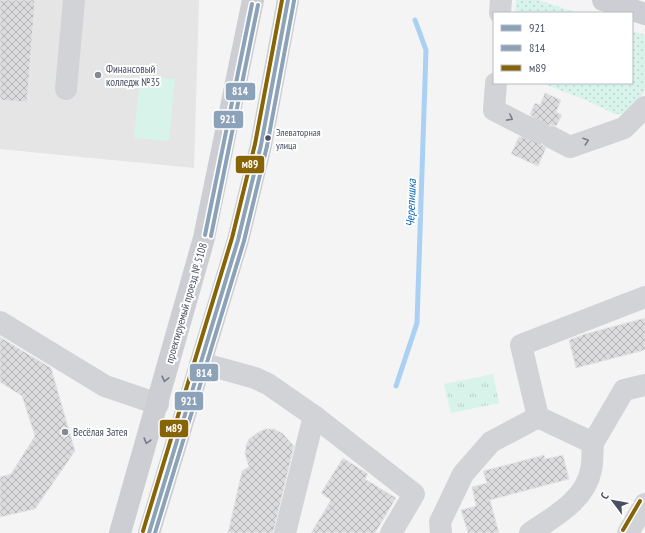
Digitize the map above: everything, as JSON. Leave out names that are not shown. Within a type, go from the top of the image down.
[{"type":"main road","name":"проектируемый проезд № 5108","points":[[120,533],[158,404],[204,238],[253,0]]},
{"type":"main road","points":[[149,533],[238,240],[261,145],[288,0]]},
{"type":"main road","points":[[603,0],[645,14]]},
{"type":"street","points":[[66,89],[74,0]]},
{"type":"street","points":[[500,12],[501,0]]},
{"type":"street","points":[[496,84],[494,110],[525,126]]},
{"type":"street","points":[[551,137],[570,147],[624,128],[645,107]]},
{"type":"street","points":[[538,418],[520,345],[645,297]]},
{"type":"street","points":[[0,322],[105,386],[158,404]]},
{"type":"street","points":[[201,363],[255,378],[265,390],[314,416],[414,494],[391,533]]},
{"type":"street","points":[[530,533],[560,513],[582,493],[591,471],[593,443],[624,390],[645,385]]},
{"type":"street","points":[[285,533],[314,416]]},
{"type":"street","points":[[538,418],[593,443]]},
{"type":"street","points":[[441,533],[440,522],[463,474],[491,442],[538,418]]},
{"type":"street","points":[[628,533],[645,504]]},
{"type":"shaded area","name":"Финансовый колледж №35","points":[[0,0],[199,0],[194,168],[0,149]]},
{"type":"green space","points":[[516,0],[538,0],[575,12],[515,12]]},
{"type":"green space","points":[[633,31],[645,35],[645,90],[630,113],[615,114],[588,101],[545,84],[633,84]]},
{"type":"green space","points":[[140,76],[175,79],[169,141],[134,138]]},
{"type":"green space","points":[[493,374],[499,403],[451,413],[444,384]]},
{"type":"building","points":[[0,0],[35,0],[27,102],[0,100]]},
{"type":"building","points":[[545,93],[561,100],[556,112],[562,115],[556,126],[545,126],[540,132],[540,143],[546,148],[538,166],[511,154],[519,137],[531,137],[536,132],[536,120],[530,114],[535,103],[540,105]]},
{"type":"building","points":[[645,318],[645,350],[576,368],[569,340],[585,334]]},
{"type":"building","points":[[0,337],[51,368],[75,451],[35,509],[0,517],[0,477],[11,474],[35,436],[22,396],[0,382]]},
{"type":"building","points":[[265,429],[274,429],[282,433],[294,446],[273,533],[228,533],[242,471],[249,467],[245,454],[246,446],[249,439]]},
{"type":"building","points":[[544,455],[545,459],[563,455],[569,479],[490,500],[499,533],[468,533],[461,510],[476,506],[472,487],[487,483],[483,471]]},
{"type":"building","points":[[343,458],[368,474],[365,479],[396,498],[375,533],[311,533],[331,500],[321,493]]},
{"type":"waterway","name":"Черепишка","points":[[396,386],[417,323],[426,50],[415,20]]},
{"type":"tunnel","points":[[525,126],[551,137]]},
{"type":"transit line","name":"м89","points":[[143,531],[232,238],[255,144],[282,0]]},
{"type":"transit line","name":"921","points":[[149,533],[238,240],[261,145],[288,0]]},
{"type":"transit line","name":"814","points":[[155,533],[244,241],[267,146],[294,1]]},
{"type":"transit line","name":"921","points":[[205,235],[252,4]]},
{"type":"transit line","name":"814","points":[[211,236],[258,5]]},
{"type":"transit line","name":"м89","points":[[623,530],[640,501]]},
{"type":"place","name":"Финансовый колледж №35","points":[[98,75]]},
{"type":"place","name":"Элеваторная улица","points":[[268,138]]},
{"type":"place","name":"Весёлая Затея","points":[[65,432]]}]
